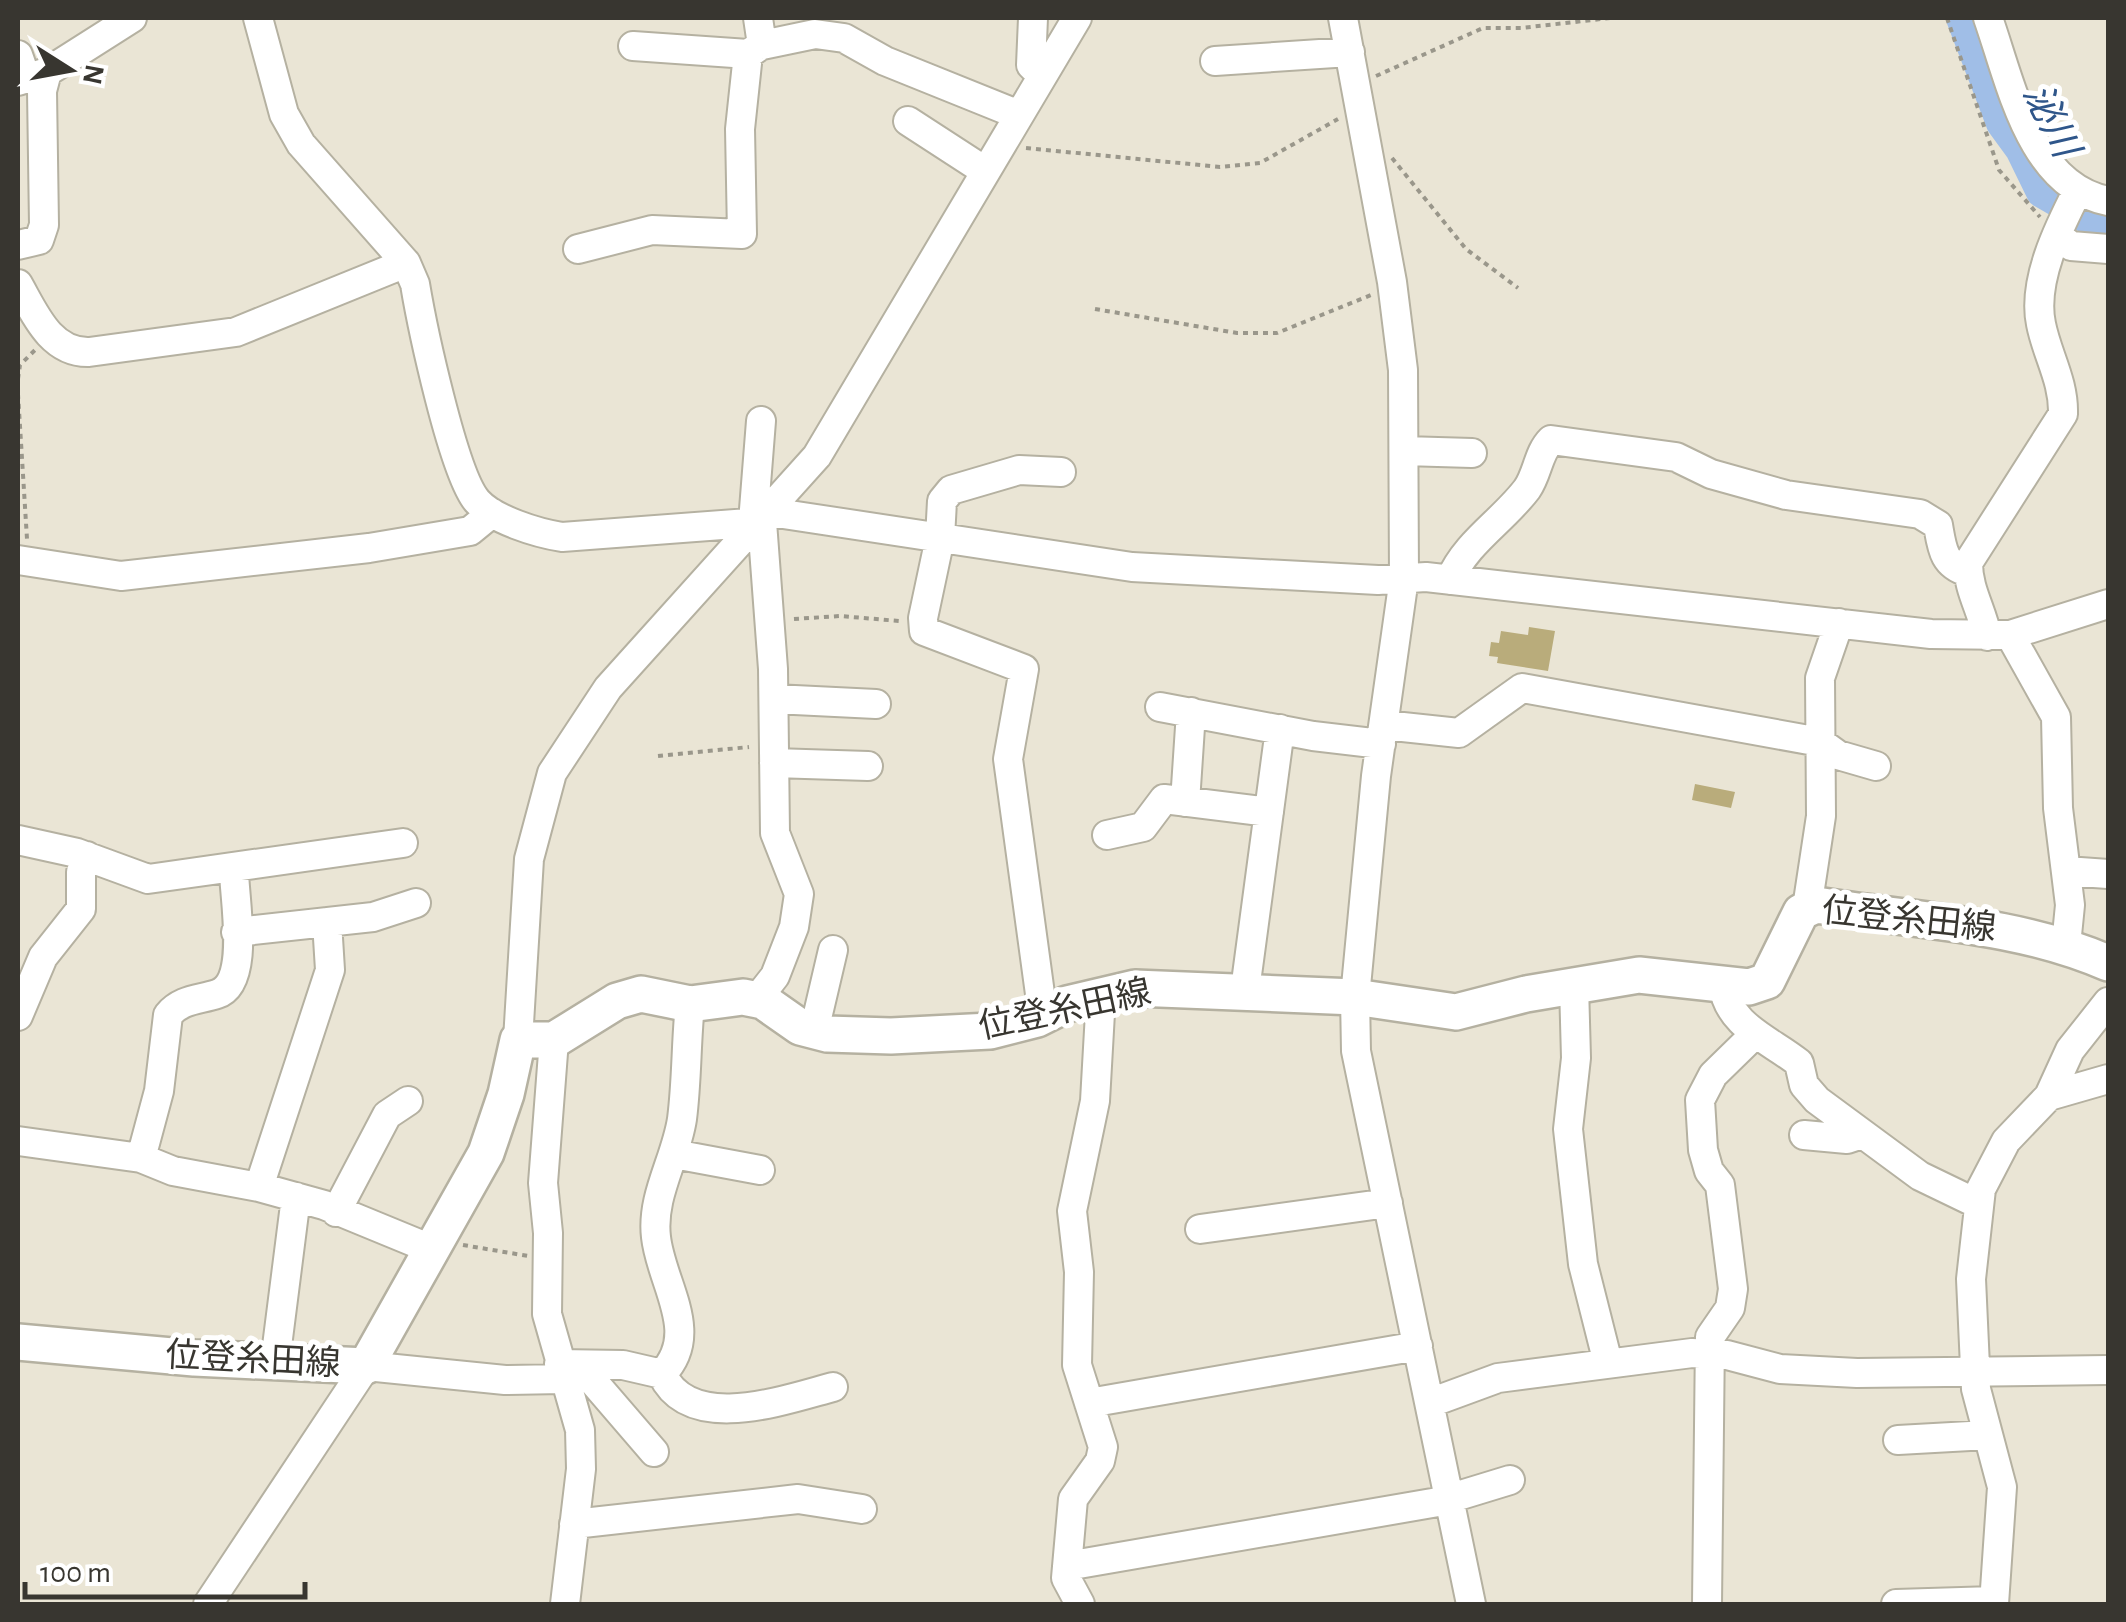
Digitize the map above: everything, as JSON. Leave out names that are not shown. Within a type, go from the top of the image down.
[{"type":"main road","name":"位登糸田線","points":[[757,1000],[800,1028],[891,1036],[990,1031],[1135,988],[1356,996],[1456,1012],[1574,985],[1639,975],[1749,987],[1767,980],[1800,912],[1807,908],[1992,927],[2066,945],[2108,963]]},
{"type":"main road","points":[[518,1040],[554,1040],[617,1002],[641,994],[690,1004],[743,997],[757,1000]]},
{"type":"main road","name":"位登糸田線","points":[[18,1342],[366,1366],[486,1153],[518,1040]]},
{"type":"street","points":[[258,18],[284,114],[301,144],[406,263],[416,284],[470,492],[492,513],[562,537],[762,518],[940,538],[1132,567],[1450,580],[1839,624],[1998,636],[2108,604]]},
{"type":"street","points":[[1033,18],[1032,65],[1042,76]]},
{"type":"street","points":[[518,1040],[528,858],[552,773],[608,688],[817,456],[1077,18]]},
{"type":"street","points":[[1343,18],[1392,282],[1403,370],[1404,578],[1382,734],[1356,996],[1356,1051],[1471,1604]]},
{"type":"street","points":[[1988,18],[2028,130],[2068,186],[2076,193],[2108,201]]},
{"type":"street","points":[[18,245],[39,240],[44,226],[42,91],[27,71],[123,20]]},
{"type":"street","points":[[634,46],[815,34],[844,38],[885,61],[1019,115]]},
{"type":"street","points":[[578,248],[652,230],[742,234],[740,129],[756,39]]},
{"type":"street","points":[[1215,61],[1350,52]]},
{"type":"street","points":[[908,121],[986,171]]},
{"type":"street","points":[[2066,945],[2070,905],[2058,808],[2056,716],[1983,615],[1968,586],[1968,563],[2014,485],[2064,414],[2064,393],[2040,320],[2049,257],[2076,193]]},
{"type":"street","points":[[2058,232],[2071,246],[2108,249]]},
{"type":"street","points":[[18,284],[53,339],[78,352],[89,352],[236,332],[406,263]]},
{"type":"street","points":[[757,1000],[775,976],[794,927],[800,894],[776,833],[761,422]]},
{"type":"street","points":[[1450,580],[1458,560],[1526,489],[1538,469],[1543,448],[1551,440],[1676,457],[1712,474],[1821,502],[1920,514],[1938,525],[1944,556],[1956,568],[1968,572]]},
{"type":"street","points":[[1404,451],[1472,453]]},
{"type":"street","points":[[1044,1016],[1008,759],[1024,670],[940,641],[924,631],[924,624],[940,538],[942,501],[951,490],[1019,470],[1062,472]]},
{"type":"street","points":[[22,562],[91,574],[159,572],[470,531],[492,513]]},
{"type":"street","points":[[1807,908],[1821,816],[1820,678],[1839,624]]},
{"type":"street","points":[[1160,707],[1280,729],[1459,733],[1522,688],[1820,742],[1838,756],[1876,766]]},
{"type":"street","points":[[774,699],[876,704]]},
{"type":"street","points":[[1185,802],[1191,712]]},
{"type":"street","points":[[1245,990],[1280,729]]},
{"type":"street","points":[[774,755],[868,766]]},
{"type":"street","points":[[1108,836],[1143,827],[1164,799],[1269,812]]},
{"type":"street","points":[[18,840],[87,856],[148,880],[403,843]]},
{"type":"street","points":[[18,1016],[43,957],[82,909],[81,872],[87,856]]},
{"type":"street","points":[[141,1158],[159,1092],[168,1015],[174,1007],[221,993],[234,983],[238,965],[234,870]]},
{"type":"street","points":[[2066,871],[2108,874]]},
{"type":"street","points":[[236,932],[373,917],[416,902]]},
{"type":"street","points":[[259,1187],[330,970],[327,922]]},
{"type":"street","points":[[814,1031],[833,950]]},
{"type":"street","points":[[1723,984],[1726,1005],[1755,1034],[1799,1063],[1804,1085],[1817,1100],[1920,1176],[1978,1204]]},
{"type":"street","points":[[1574,985],[1576,1058],[1568,1130],[1584,1264],[1608,1362]]},
{"type":"street","points":[[1080,1604],[1066,1578],[1073,1499],[1100,1461],[1102,1447],[1076,1364],[1079,1272],[1072,1211],[1095,1101],[1101,995]]},
{"type":"street","points":[[1896,1604],[1994,1603],[2002,1486],[1975,1372],[1971,1279],[1978,1204],[1981,1189],[2006,1141],[2048,1096],[2070,1050],[2108,1002]]},
{"type":"street","points":[[662,1374],[679,1352],[681,1332],[656,1242],[654,1217],[682,1120],[690,1004]]},
{"type":"street","points":[[1707,1604],[1710,1337],[1730,1308],[1732,1290],[1720,1185],[1708,1172],[1700,1100],[1713,1075],[1755,1034]]},
{"type":"street","points":[[554,1040],[542,1183],[546,1314],[567,1370],[580,1430],[565,1604]]},
{"type":"street","points":[[2048,1096],[2108,1079]]},
{"type":"street","points":[[336,1212],[388,1115],[408,1102]]},
{"type":"street","points":[[1804,1135],[1847,1139],[1862,1134]]},
{"type":"street","points":[[18,1140],[141,1158],[173,1171],[259,1187],[434,1244]]},
{"type":"street","points":[[674,1154],[760,1170]]},
{"type":"street","points":[[1304,1200],[1386,1193]]},
{"type":"street","points":[[1200,1229],[1386,1193]]},
{"type":"street","points":[[276,1362],[296,1197]]},
{"type":"street","points":[[1090,1403],[1418,1346]]},
{"type":"street","points":[[1430,1403],[1498,1378],[1608,1362],[1710,1354],[1780,1369],[2108,1370]]},
{"type":"street","points":[[208,1604],[366,1366],[505,1380],[623,1366],[662,1374],[682,1399],[718,1409],[833,1387]]},
{"type":"street","points":[[567,1370],[654,1452]]},
{"type":"street","points":[[1898,1440],[1988,1435]]},
{"type":"street","points":[[1067,1566],[1449,1497],[1510,1480]]},
{"type":"street","points":[[574,1524],[798,1500],[862,1509]]},
{"type":"path","points":[[1001,145],[1124,156],[1166,165],[1260,163],[1358,95],[1483,28],[1610,18]]},
{"type":"path","points":[[1947,18],[1999,170],[2058,232]]},
{"type":"path","points":[[1367,146],[1380,146],[1404,168],[1436,218],[1466,249],[1518,288]]},
{"type":"path","points":[[1095,309],[1238,333],[1277,334],[1392,282]]},
{"type":"path","points":[[18,379],[20,365],[41,344],[53,339]]},
{"type":"path","points":[[18,394],[22,562]]},
{"type":"path","points":[[768,622],[840,616],[924,624]]},
{"type":"path","points":[[658,756],[774,755]]},
{"type":"path","points":[[434,1244],[547,1258]]},
{"type":"building","points":[[1529,627],[1555,631],[1548,671],[1497,663],[1498,657],[1489,656],[1491,642],[1499,643],[1501,631],[1528,635]]},
{"type":"building","points":[[1695,784],[1735,792],[1731,808],[1692,800]]},
{"type":"waterway","name":"泌川","points":[[1962,18],[2002,123],[2021,149],[2042,192],[2089,219],[2108,222]]}]
